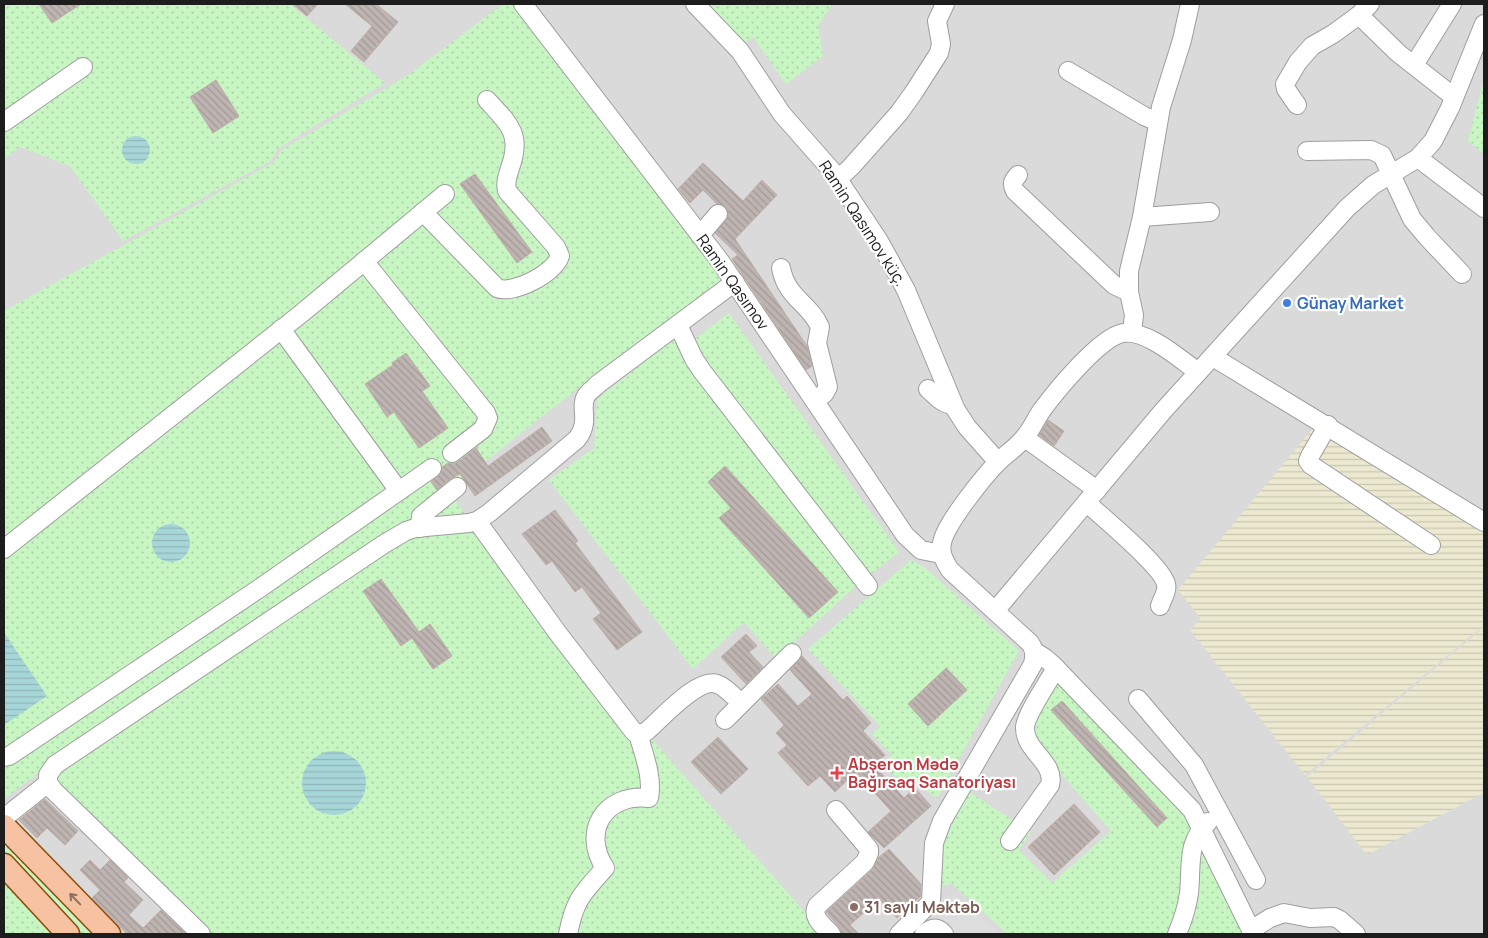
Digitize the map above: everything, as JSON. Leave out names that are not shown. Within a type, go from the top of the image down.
[{"type":"main road","points":[[4,826],[110,934]]},
{"type":"main road","points":[[4,865],[68,934]]},
{"type":"street","name":"Ramin Qasımov","points":[[523,4],[735,282],[905,536],[921,550],[941,554]]},
{"type":"street","name":"Ramin Qasımov küç.","points":[[695,4],[740,51],[782,114],[838,179],[879,241],[906,290],[954,405],[967,427],[998,462]]},
{"type":"street","points":[[838,179],[899,113],[934,60],[941,48],[936,21],[945,4]]},
{"type":"street","points":[[1132,332],[1134,315],[1129,292],[1128,271],[1142,217],[1158,122],[1182,40],[1190,4]]},
{"type":"street","points":[[1414,65],[1452,4]]},
{"type":"street","points":[[1298,105],[1286,89],[1285,84],[1298,62],[1312,46],[1333,34],[1364,9],[1398,53],[1454,97]]},
{"type":"street","points":[[995,611],[1163,411],[1347,208],[1373,185],[1418,158],[1433,140],[1445,118],[1484,24]]},
{"type":"street","points":[[4,122],[82,67]]},
{"type":"street","points":[[1068,71],[1144,116],[1158,122]]},
{"type":"street","points":[[423,212],[498,288],[503,290],[512,290],[538,278],[558,262],[560,256],[556,246],[507,192],[505,183],[514,156],[516,140],[508,124],[487,100]]},
{"type":"street","points":[[1307,151],[1371,150],[1382,156],[1412,219],[1462,274]]},
{"type":"street","points":[[1418,158],[1484,208]]},
{"type":"street","points":[[1018,175],[1012,186],[1015,191],[1114,285],[1129,292]]},
{"type":"street","points":[[4,549],[281,329],[445,194]]},
{"type":"street","points":[[1142,217],[1210,212]]},
{"type":"street","points":[[700,235],[718,214]]},
{"type":"street","points":[[364,261],[486,413],[488,418],[483,429],[452,453]]},
{"type":"street","points":[[781,268],[789,290],[811,312],[820,326],[817,343],[828,387],[824,394],[814,400]]},
{"type":"street","points":[[201,934],[54,792],[48,783],[48,775],[55,765],[406,531],[469,523],[489,513],[577,439],[584,426],[586,395],[735,282]]},
{"type":"street","points":[[678,325],[694,359],[702,371],[868,586]]},
{"type":"street","points":[[281,329],[398,491]]},
{"type":"street","points":[[899,934],[931,902],[933,854],[937,832],[952,802],[1035,658],[1030,643],[955,576],[944,562],[941,554],[942,541],[949,526],[998,462],[1025,438],[1047,404],[1094,350],[1114,335],[1132,332],[1140,335],[1198,372]]},
{"type":"street","points":[[1213,357],[1328,425],[1484,522]]},
{"type":"street","points":[[928,389],[942,401],[954,405]]},
{"type":"street","points":[[1328,425],[1308,460],[1310,465],[1431,545]]},
{"type":"street","points":[[1025,438],[1092,496],[1161,574],[1167,588],[1160,606]]},
{"type":"street","points":[[4,756],[9,756],[260,588],[432,468]]},
{"type":"street","points":[[420,528],[421,516],[457,487]]},
{"type":"street","points":[[477,520],[557,632],[630,727],[638,734],[649,778],[649,798],[627,798],[617,802],[601,817],[596,832],[596,849],[599,859],[605,868],[581,894],[572,912],[568,934]]},
{"type":"street","points":[[1034,651],[1056,668],[1182,798],[1197,818],[1252,932],[1278,914],[1284,913],[1310,918],[1334,917],[1356,934]]},
{"type":"street","points":[[724,720],[792,653]]},
{"type":"street","points":[[1010,841],[1050,785],[1052,778],[1051,771],[1026,737],[1025,726],[1028,717],[1056,668]]},
{"type":"street","points":[[638,734],[643,734],[693,690],[705,683],[718,684],[742,703]]},
{"type":"street","points":[[1138,699],[1194,765],[1256,880]]},
{"type":"street","points":[[4,818],[48,783]]},
{"type":"street","points":[[831,934],[815,916],[814,912],[817,906],[865,862],[869,853],[868,849],[836,810]]},
{"type":"street","points":[[1177,934],[1186,911],[1193,845],[1202,828],[1220,813]]},
{"type":"street","points":[[924,934],[930,929],[935,928],[940,929],[944,934]]},
{"type":"shaded area","points":[[4,4],[1484,4],[1484,934],[4,934]]},
{"type":"shaded area","points":[[1315,426],[1484,529],[1484,625],[1305,775],[1190,630],[1201,619],[1178,590]]},
{"type":"shaded area","points":[[1484,627],[1484,794],[1367,855],[1307,777]]},
{"type":"shaded area","points":[[954,894],[1001,934],[916,934]]},
{"type":"green space","points":[[4,4],[290,4],[385,83],[277,149],[271,161],[123,241],[70,166],[20,147],[4,159]]},
{"type":"green space","points":[[503,4],[514,4],[725,277],[490,458],[445,488],[557,632],[824,934],[210,934],[42,770],[4,799],[4,311],[274,162],[280,151],[407,76]]},
{"type":"green space","points":[[702,4],[832,4],[818,26],[823,56],[786,84],[753,37],[742,45]]},
{"type":"green space","points":[[1484,78],[1484,154],[1468,141]]},
{"type":"green space","points":[[729,313],[899,552],[857,585],[776,659],[744,622],[693,669],[549,480],[594,448],[597,399],[673,339],[682,349]]},
{"type":"green space","points":[[911,560],[925,568],[1019,651],[937,798],[912,781],[905,787],[883,764],[892,755],[872,734],[880,726],[808,649]]},
{"type":"green space","points":[[1058,677],[1189,814],[1245,932],[1242,934],[1005,934],[952,884],[938,886],[939,844],[968,791],[1031,832],[1019,850],[1052,883],[1111,831],[1037,746],[1032,732],[1033,721]]},
{"type":"green space","points":[[4,834],[101,934],[77,934],[4,855]]},
{"type":"green space","points":[[4,883],[52,934],[4,934]]},
{"type":"water","points":[[136,136],[146,140],[150,150],[146,160],[136,164],[126,160],[122,150],[126,140]]},
{"type":"water","points":[[171,524],[185,529],[190,543],[185,557],[171,562],[157,557],[152,543],[157,529]]},
{"type":"water","points":[[4,635],[47,696],[4,725]]},
{"type":"water","points":[[334,751],[352,757],[360,765],[366,783],[360,801],[352,809],[334,815],[316,809],[308,801],[302,783],[308,765],[316,757]]},
{"type":"building","points":[[39,4],[81,4],[52,23]]},
{"type":"building","points":[[292,4],[318,4],[307,16]]},
{"type":"building","points":[[345,4],[376,4],[398,22],[364,62],[351,51],[372,26]]},
{"type":"building","points":[[216,80],[239,116],[213,133],[190,97]]},
{"type":"building","points":[[703,163],[743,201],[762,180],[777,195],[735,239],[807,346],[812,366],[806,370],[732,259],[738,255],[715,233],[728,216],[725,206],[717,204],[703,190],[690,203],[678,189]]},
{"type":"building","points":[[475,174],[532,252],[517,263],[460,184]]},
{"type":"building","points":[[406,353],[430,386],[422,391],[448,428],[419,448],[394,412],[387,417],[365,384],[393,365],[392,363]]},
{"type":"building","points":[[1048,420],[1064,431],[1054,446],[1039,435]]},
{"type":"building","points":[[542,427],[552,441],[475,496],[460,474],[450,479],[437,490],[431,482],[441,473],[442,467],[448,463],[458,462],[476,448],[488,466]]},
{"type":"building","points":[[725,466],[838,592],[809,618],[719,518],[731,508],[708,482]]},
{"type":"building","points":[[555,510],[578,541],[575,543],[642,632],[617,650],[593,619],[601,613],[582,587],[575,592],[552,561],[546,565],[522,534]]},
{"type":"building","points":[[381,579],[419,632],[430,624],[452,656],[433,669],[412,638],[401,646],[363,591]]},
{"type":"building","points":[[746,634],[757,646],[749,652],[763,667],[746,684],[721,657]]},
{"type":"building","points":[[802,656],[843,700],[847,696],[871,723],[863,731],[885,755],[874,765],[904,798],[915,788],[931,806],[884,848],[868,832],[891,811],[856,772],[835,792],[820,776],[808,786],[778,753],[787,745],[776,733],[784,725],[761,699],[778,684],[798,706],[812,694],[790,670]]},
{"type":"building","points":[[946,668],[967,690],[928,726],[908,704]]},
{"type":"building","points":[[1062,701],[1167,818],[1157,827],[1051,710]]},
{"type":"building","points":[[718,737],[748,769],[721,794],[691,762]]},
{"type":"building","points":[[45,799],[78,831],[65,845],[47,828],[37,838],[19,820]]},
{"type":"building","points":[[1074,804],[1100,832],[1054,875],[1028,847]]},
{"type":"building","points":[[889,849],[921,884],[921,896],[897,918],[879,899],[850,925],[859,934],[842,934],[839,927],[826,912],[872,870],[878,858]]},
{"type":"building","points":[[90,860],[100,870],[110,860],[128,878],[124,882],[143,900],[129,915],[143,928],[161,910],[186,934],[127,934],[92,898],[100,890],[80,870]]},
{"type":"place","name":"Günay Market","points":[[1287,303]]},
{"type":"place","name":"Abşeron Mədə Bağırsaq Sanatoriyası","points":[[837,773]]},
{"type":"place","name":"31 saylı Məktəb","points":[[854,907]]}]
